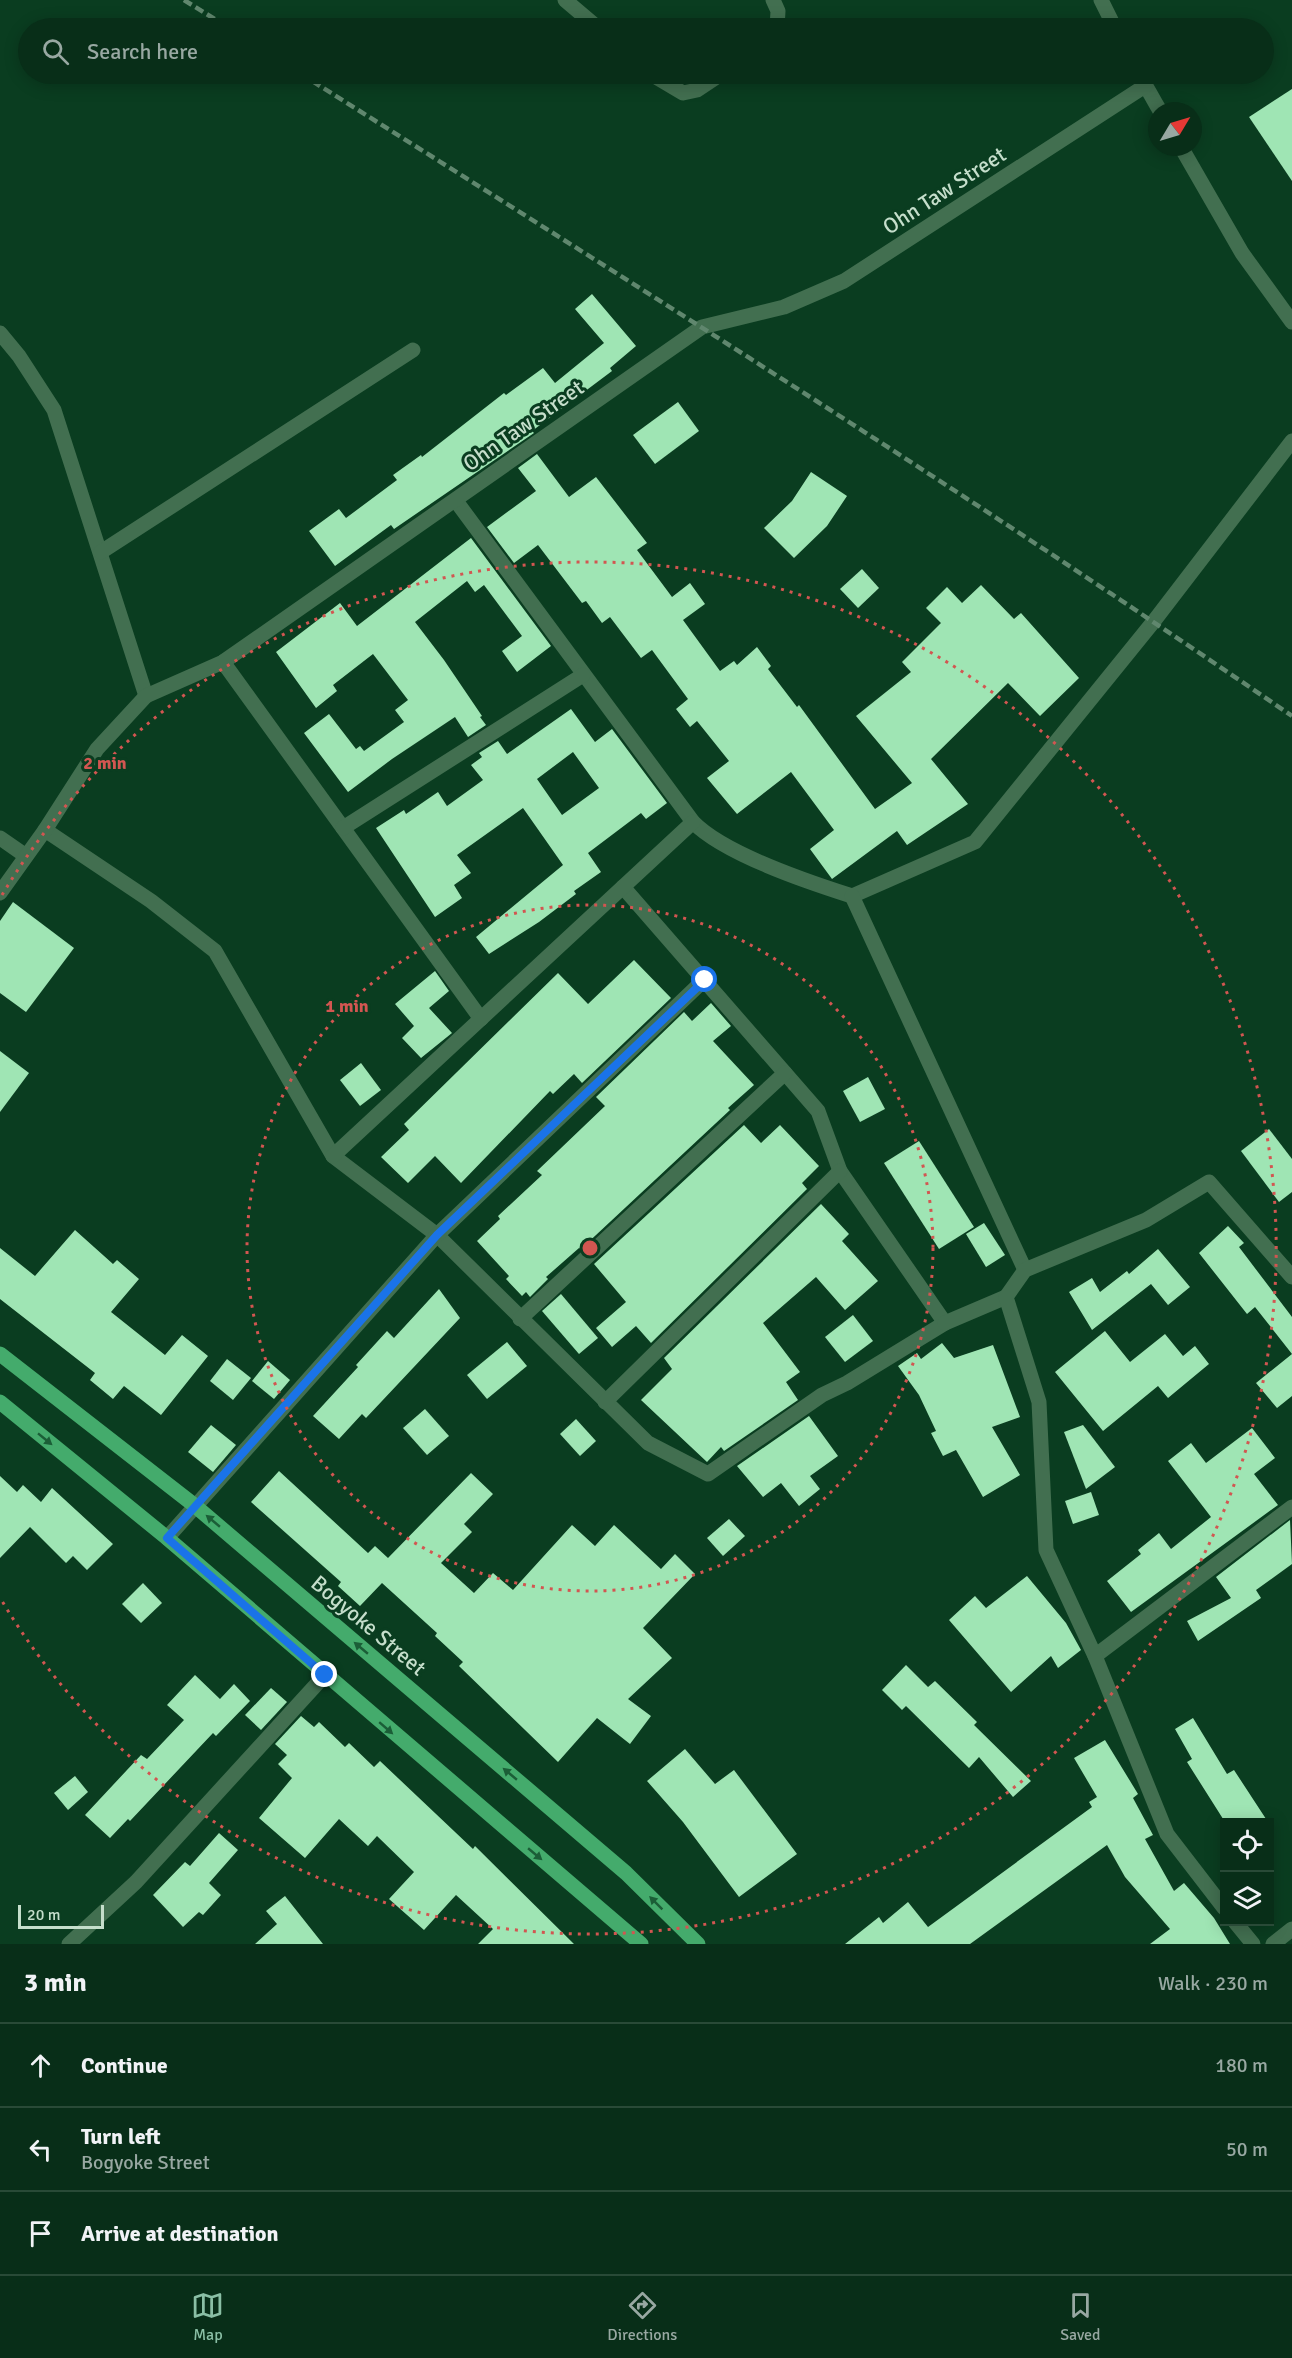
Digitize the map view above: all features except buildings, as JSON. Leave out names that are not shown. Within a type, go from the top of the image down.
[{"type":"main road","name":"Bogyoke Street","points":[[0,1354],[194,1505],[626,1873],[698,1944]]},
{"type":"main road","points":[[0,1402],[167,1538],[641,1944]]},
{"type":"street","points":[[565,0],[586,18]]},
{"type":"street","points":[[773,0],[778,11],[778,18]]},
{"type":"street","points":[[1101,0],[1110,18]]},
{"type":"street","points":[[668,84],[683,93],[697,90],[706,84]]},
{"type":"street","name":"Ohn Taw Street","points":[[0,893],[45,830],[97,749],[146,696],[223,662],[702,327],[784,307],[844,281],[1136,84]]},
{"type":"street","points":[[1144,84],[1155,102]]},
{"type":"street","points":[[1186,156],[1242,253],[1292,322]]},
{"type":"street","points":[[0,333],[19,356],[54,410],[146,696]]},
{"type":"street","points":[[101,552],[413,350]]},
{"type":"street","points":[[456,501],[693,822],[707,836],[807,882],[852,896],[975,842],[1154,621],[1292,441]]},
{"type":"street","points":[[223,662],[481,1019]]},
{"type":"street","points":[[343,828],[583,675]]},
{"type":"street","points":[[333,1156],[693,822]]},
{"type":"street","points":[[45,830],[151,901],[215,951],[333,1156],[437,1235],[648,1443],[708,1474],[822,1395],[847,1383],[945,1323],[1006,1297],[1025,1270],[1146,1220],[1209,1182],[1292,1277]]},
{"type":"street","points":[[0,838],[26,856]]},
{"type":"street","points":[[623,887],[818,1111],[840,1171],[945,1323]]},
{"type":"street","points":[[852,896],[1025,1270]]},
{"type":"street","points":[[167,1538],[437,1235],[705,980]]},
{"type":"street","points":[[520,1319],[785,1073]]},
{"type":"street","points":[[606,1402],[840,1171]]},
{"type":"street","points":[[1006,1297],[1039,1402],[1046,1550],[1095,1656],[1167,1833],[1220,1903]]},
{"type":"street","points":[[1095,1656],[1292,1507]]},
{"type":"street","points":[[69,1944],[136,1882],[325,1675]]},
{"type":"street","points":[[1238,1926],[1252,1944]]},
{"type":"street","points":[[1273,1944],[1292,1929]]},
{"type":"railway","points":[[184,0],[213,18]]},
{"type":"railway","points":[[317,84],[923,470],[1292,716]]},
{"type":"route","points":[[325,1675],[167,1538],[437,1235],[705,980]]}]
